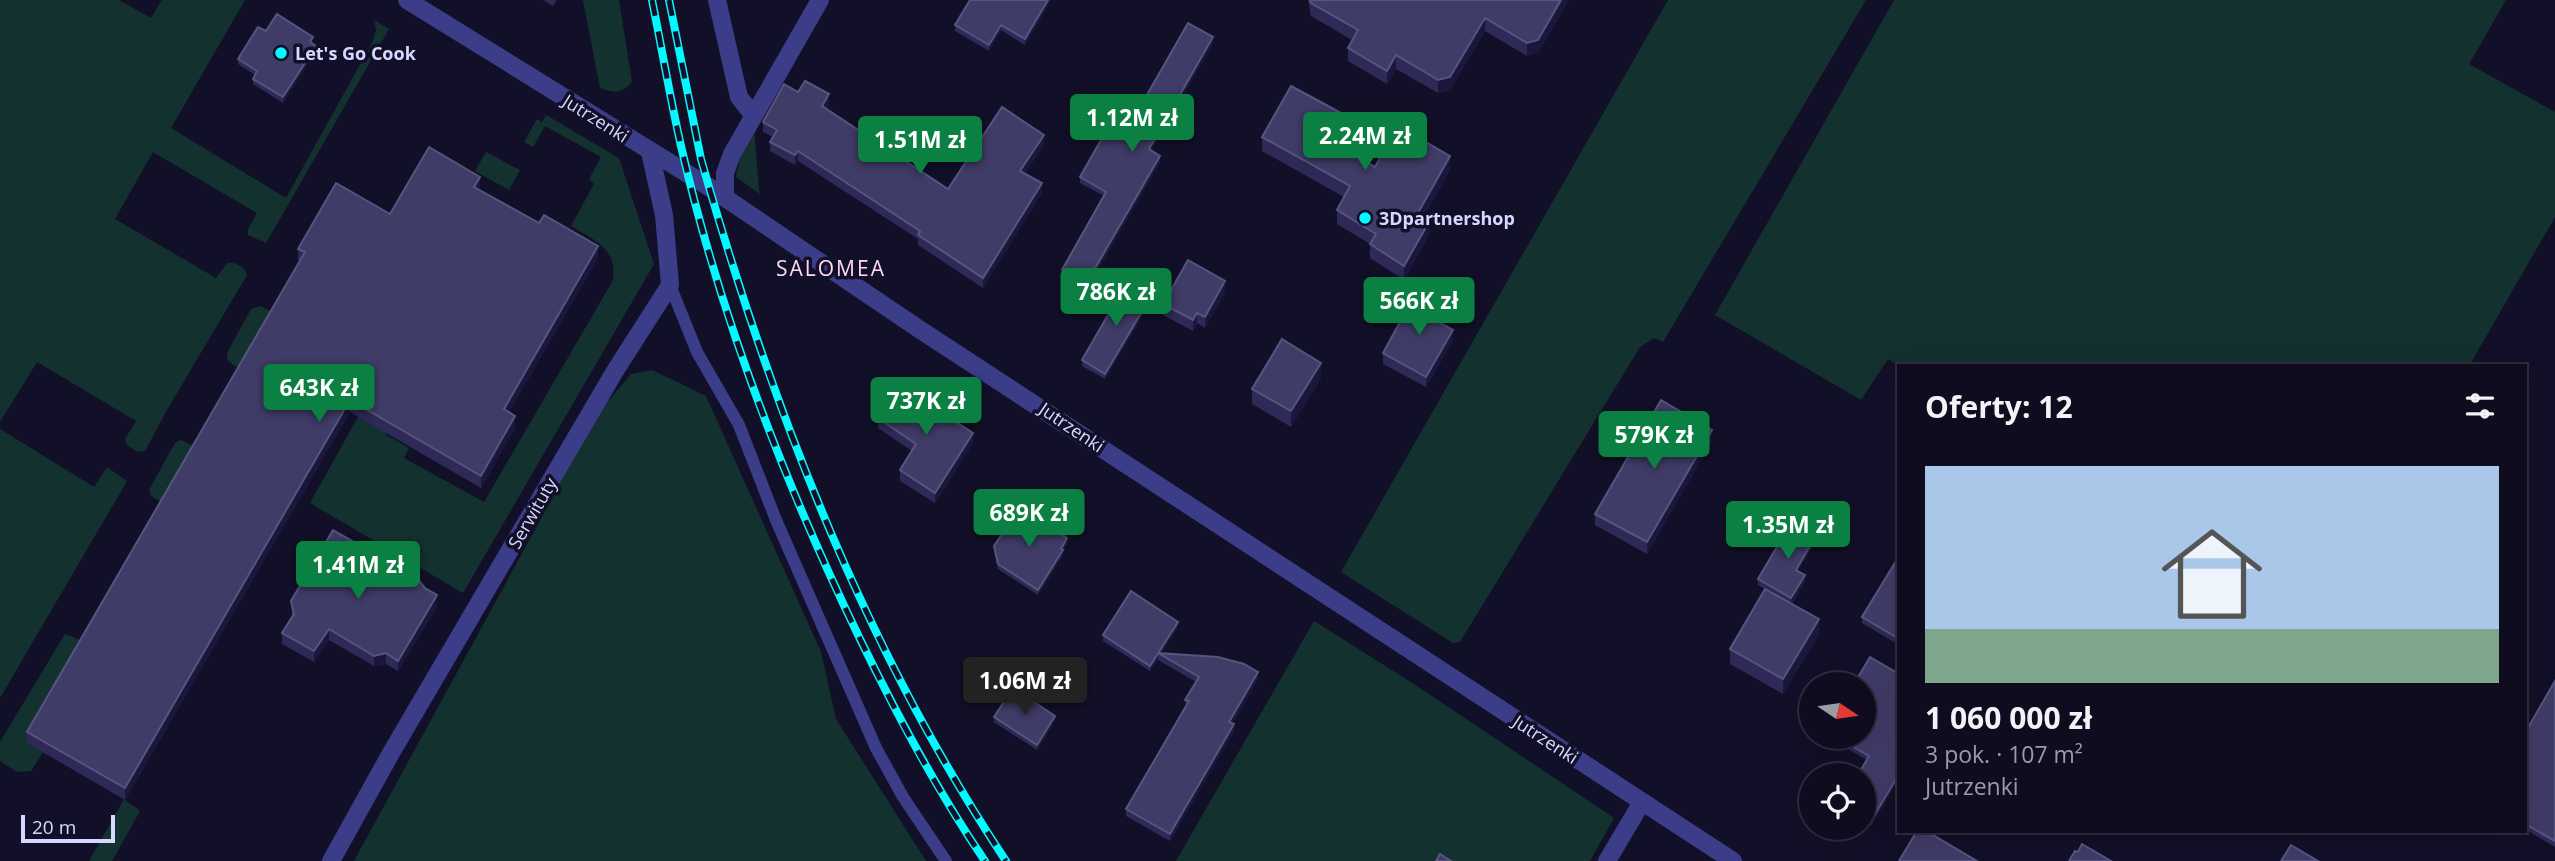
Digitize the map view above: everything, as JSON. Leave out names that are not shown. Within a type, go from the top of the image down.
[{"type":"street","name":"Jutrzenki","points":[[407,0],[725,198],[919,329],[1733,861]]},
{"type":"street","points":[[717,0],[739,97],[752,115]]},
{"type":"street","points":[[725,198],[725,173],[732,154],[820,0]]},
{"type":"street","points":[[650,152],[664,215],[670,285]]},
{"type":"street","name":"Serwituty","points":[[331,861],[607,383],[670,285]]},
{"type":"street","points":[[1607,861],[1642,802]]},
{"type":"lane","points":[[670,285],[697,352],[739,425],[776,520],[876,748],[903,797],[946,861]]},
{"type":"green space","points":[[0,0],[119,0],[151,18],[162,0],[245,0],[171,128],[286,198],[372,43],[376,31],[374,20],[389,29],[266,243],[248,235],[248,229],[257,213],[153,152],[115,219],[216,278],[227,263],[239,266],[247,275],[145,451],[138,452],[127,445],[125,439],[136,421],[37,362],[0,422]]},
{"type":"green space","points":[[583,0],[619,0],[632,82],[621,90],[600,88]]},
{"type":"green space","points":[[1668,0],[1866,0],[1663,342],[1654,338],[1640,347],[1460,642],[1453,643],[1341,572]]},
{"type":"green space","points":[[1894,0],[2506,0],[2469,64],[2555,112],[2555,217],[2470,364],[1897,365],[1888,359],[1861,400],[1715,315]]},
{"type":"green space","points":[[546,115],[619,158],[654,264],[463,593],[310,503],[373,390],[402,407],[386,435],[409,448],[404,458],[484,502],[612,282],[613,271],[609,254],[596,241],[571,226],[594,184],[589,179],[601,157],[545,126],[533,147],[524,142],[537,119],[542,122]]},
{"type":"green space","points":[[754,127],[760,194],[736,177],[740,157]]},
{"type":"green space","points":[[486,152],[520,170],[509,190],[475,171]]},
{"type":"green space","points":[[260,306],[277,314],[243,372],[228,361],[227,353],[251,309]]},
{"type":"green space","points":[[652,370],[706,396],[821,652],[836,719],[926,861],[354,861],[543,515],[557,480],[600,411],[631,374]]},
{"type":"green space","points":[[0,429],[94,487],[107,467],[127,481],[0,698]]},
{"type":"green space","points":[[181,440],[199,449],[166,505],[151,496],[149,490],[172,448]]},
{"type":"green space","points":[[1314,621],[1414,684],[1614,818],[1590,861],[1176,861]]},
{"type":"green space","points":[[65,634],[87,643],[43,752],[31,771],[17,772],[0,761],[0,742]]},
{"type":"green space","points":[[124,799],[140,811],[112,861],[89,861]]},
{"type":"building","points":[[970,0],[1048,0],[1025,39],[1001,25],[989,45],[955,25]]},
{"type":"building","points":[[1310,0],[1561,0],[1538,40],[1527,43],[1485,18],[1450,77],[1438,80],[1396,55],[1387,71],[1348,48],[1358,30]]},
{"type":"building","points":[[277,14],[313,37],[310,42],[316,46],[283,97],[253,79],[257,71],[238,59],[258,27],[266,31]]},
{"type":"building","points":[[1188,23],[1213,37],[1149,149],[1160,156],[1086,284],[1062,270],[1106,192],[1080,177],[1109,126],[1124,135]]},
{"type":"building","points":[[805,81],[829,94],[822,106],[948,189],[1002,107],[1044,135],[1020,171],[1042,183],[983,278],[918,235],[920,231],[798,151],[795,155],[770,142],[777,130],[763,122],[784,84],[798,92]]},
{"type":"building","points":[[1291,86],[1341,113],[1327,138],[1375,167],[1394,132],[1405,130],[1450,156],[1418,213],[1430,220],[1404,266],[1370,244],[1376,234],[1337,210],[1350,186],[1262,137]]},
{"type":"building","points":[[429,147],[480,177],[474,187],[539,223],[544,215],[598,246],[504,409],[515,416],[481,476],[350,400],[125,788],[27,732],[305,252],[298,249],[336,183],[390,214]]},
{"type":"building","points":[[1188,260],[1225,281],[1205,317],[1197,313],[1193,320],[1163,304]]},
{"type":"building","points":[[1127,282],[1151,296],[1105,374],[1082,360]]},
{"type":"building","points":[[1414,296],[1445,312],[1440,323],[1453,330],[1426,377],[1383,353]]},
{"type":"building","points":[[1282,339],[1321,363],[1291,411],[1252,389]]},
{"type":"building","points":[[899,385],[973,433],[935,493],[900,470],[916,444],[878,418]]},
{"type":"building","points":[[1661,400],[1712,430],[1647,542],[1595,514]]},
{"type":"building","points":[[1022,508],[1067,538],[1061,549],[1063,550],[1038,590],[998,564],[994,546]]},
{"type":"building","points":[[1791,523],[1815,537],[1796,570],[1805,575],[1791,598],[1758,579]]},
{"type":"building","points":[[333,530],[417,578],[425,588],[437,595],[398,661],[386,653],[374,656],[329,629],[314,651],[282,633],[294,614],[291,601]]},
{"type":"building","points":[[1897,559],[1897,638],[1862,617]]},
{"type":"building","points":[[1765,589],[1819,619],[1783,679],[1730,649]]},
{"type":"building","points":[[1131,591],[1178,622],[1150,666],[1103,635]]},
{"type":"building","points":[[1158,653],[1218,657],[1244,664],[1258,672],[1229,722],[1234,724],[1170,834],[1126,809],[1189,701],[1185,700],[1199,677]]},
{"type":"building","points":[[1870,657],[1897,673],[1897,777],[1876,813],[1876,763],[1865,763],[1869,756],[1857,749],[1876,749],[1876,672],[1861,672]]},
{"type":"building","points":[[2555,681],[2555,841],[2527,825],[2527,730]]},
{"type":"building","points":[[1013,688],[1055,716],[1037,745],[994,717]]},
{"type":"building","points":[[1916,833],[1929,833],[1977,861],[1899,861]]},
{"type":"building","points":[[2082,844],[2111,861],[2069,861]]},
{"type":"building","points":[[2291,845],[2318,861],[2281,861]]},
{"type":"building","points":[[1440,854],[1451,861],[1436,861]]},
{"type":"railway","points":[[652,0],[677,128],[697,210],[735,335],[780,459],[832,580],[888,696],[934,780],[985,861]]},
{"type":"railway","points":[[669,0],[701,159],[765,363],[797,450],[870,619],[912,702],[957,783],[1006,861]]},
{"type":"place","name":"Let's Go Cook","points":[[281,53]]},
{"type":"place","name":"3Dpartnershop","points":[[1365,218]]},
{"type":"district","name":"SALOMEA","points":[[831,268]]}]
